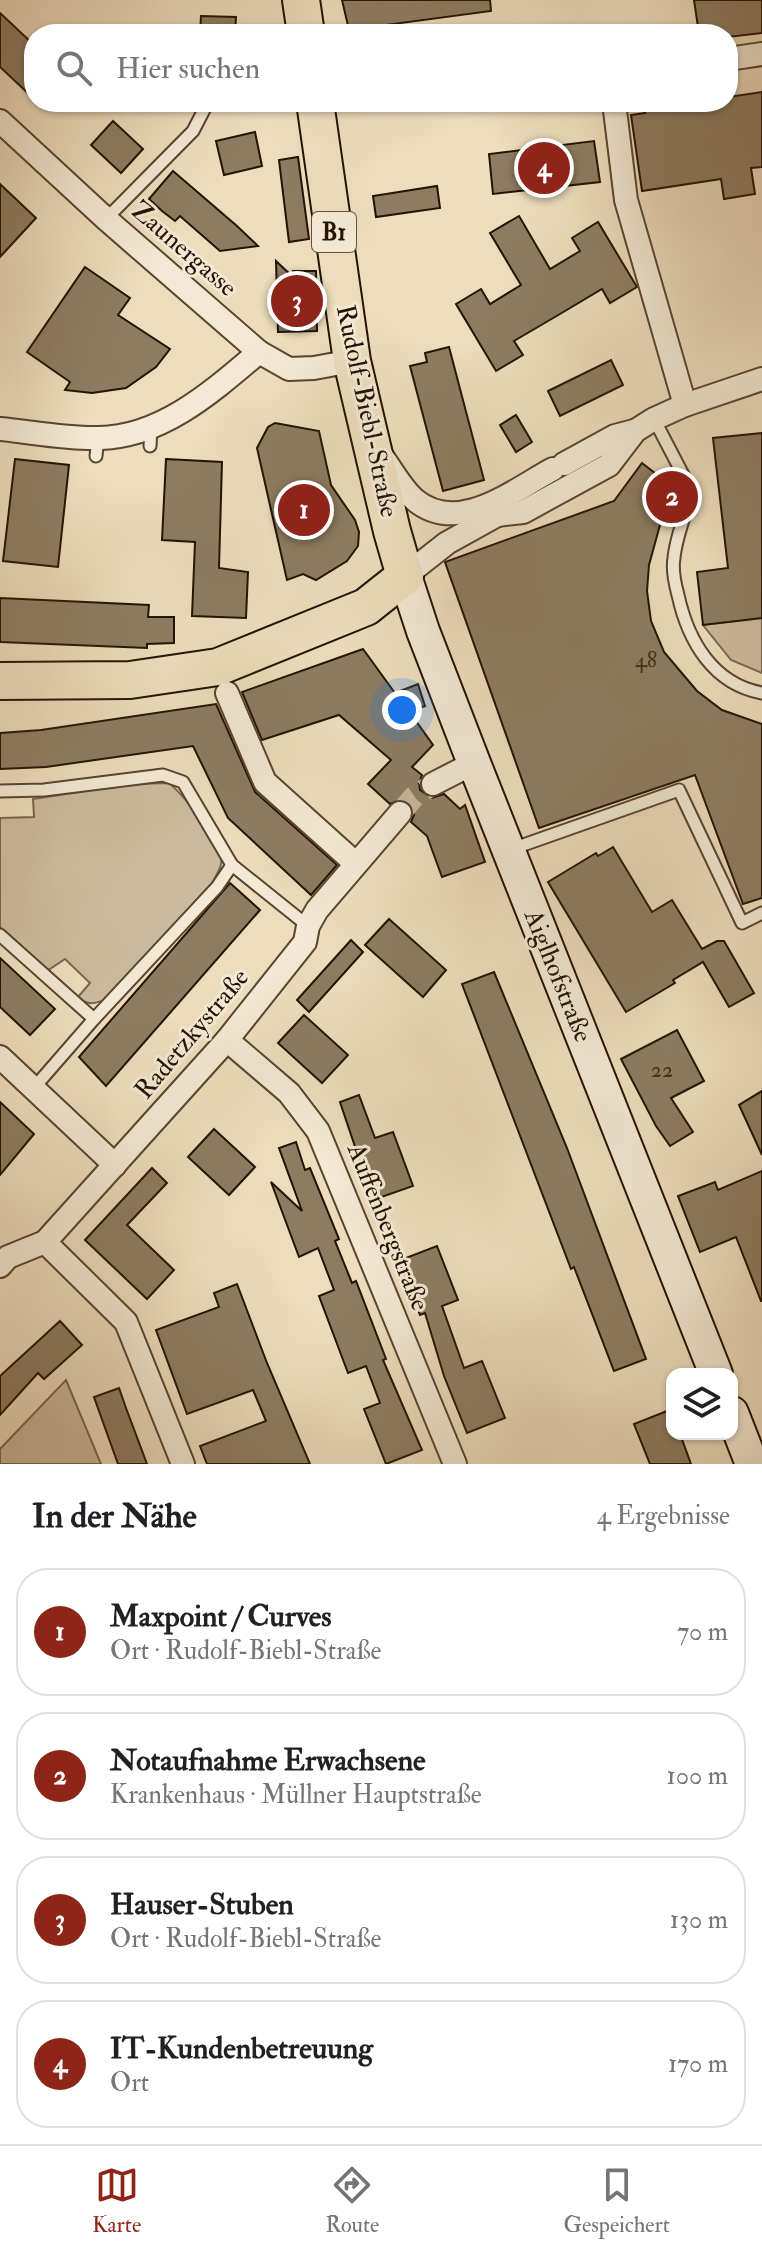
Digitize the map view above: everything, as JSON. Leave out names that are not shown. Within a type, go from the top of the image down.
[{"type":"main road","points":[[301,0],[305,24]]},
{"type":"main road","name":"Rudolf-Biebl-Straße","points":[[316,112],[352,361],[405,576]]},
{"type":"main road","points":[[0,681],[130,680],[218,667],[366,607],[405,576]]},
{"type":"street","points":[[738,58],[762,54]]},
{"type":"street","points":[[615,112],[626,200],[685,405]]},
{"type":"street","name":"Zaunergasse","points":[[0,121],[106,219],[259,352],[289,369],[352,361]]},
{"type":"street","points":[[0,429],[97,447],[131,434],[151,437],[176,415],[212,398],[259,352]]},
{"type":"street","points":[[405,576],[494,510],[632,433],[685,405],[762,379]]},
{"type":"street","points":[[371,441],[412,498],[439,512],[458,514],[494,510],[523,512],[609,465],[632,433]]},
{"type":"street","name":"Aiglhofstraße","points":[[405,576],[474,763],[714,1368]]},
{"type":"street","points":[[227,693],[265,782],[355,863]]},
{"type":"street","points":[[433,784],[474,763]]},
{"type":"street","name":"Radetzkystraße","points":[[0,1266],[8,1257],[45,1242],[227,1040],[305,942],[308,926],[317,910],[400,813]]},
{"type":"street","name":"Auffenbergstraße","points":[[227,1040],[289,1093],[318,1131],[455,1464]]},
{"type":"street","points":[[0,1057],[115,1165]]},
{"type":"street","points":[[45,1242],[126,1322],[183,1464]]},
{"type":"street","points":[[738,1428],[752,1464]]},
{"type":"lane","points":[[106,219],[193,131],[203,112]]},
{"type":"lane","points":[[494,510],[512,482],[551,460],[590,439],[632,433],[692,492],[673,560],[684,621],[691,639],[724,678],[746,690],[762,693]]},
{"type":"lane","points":[[0,791],[44,790],[163,775],[183,782],[232,865],[308,926]]},
{"type":"lane","points":[[509,850],[679,790],[742,923],[762,913]]},
{"type":"lane","points":[[33,1089],[217,887],[232,865]]},
{"type":"lane","points":[[0,935],[94,1019]]},
{"type":"shaded area","points":[[762,618],[762,673],[731,660],[703,625]]},
{"type":"shaded area","points":[[169,783],[193,808],[210,833],[217,845],[220,869],[213,882],[109,998],[97,1003],[86,1002],[78,997],[90,983],[65,959],[47,971],[0,927],[0,818],[34,817],[33,799],[131,784]]},
{"type":"shaded area","points":[[66,1380],[101,1464],[0,1464],[0,1449]]},
{"type":"building","points":[[342,0],[490,0],[491,11],[394,24],[348,24]]},
{"type":"building","points":[[694,0],[762,0],[762,33],[738,36],[738,24],[698,24]]},
{"type":"building","points":[[0,13],[24,36],[24,90],[0,67]]},
{"type":"building","points":[[201,16],[236,17],[236,24],[201,24]]},
{"type":"building","points":[[762,92],[762,167],[751,168],[755,194],[724,199],[721,179],[642,191],[631,115],[645,112],[738,112],[738,96]]},
{"type":"building","points":[[113,121],[143,149],[121,173],[91,145]]},
{"type":"building","points":[[255,132],[262,166],[224,175],[216,141]]},
{"type":"building","points":[[594,141],[600,182],[493,194],[489,154]]},
{"type":"building","points":[[298,157],[309,239],[289,242],[279,160]]},
{"type":"building","points":[[173,171],[258,246],[220,251],[180,216],[175,221],[162,211],[149,199]]},
{"type":"building","points":[[0,184],[36,218],[0,257]]},
{"type":"building","points":[[437,186],[440,208],[376,217],[373,196]]},
{"type":"building","points":[[519,216],[550,269],[580,251],[572,238],[598,222],[637,287],[610,303],[602,289],[514,341],[523,355],[496,371],[456,304],[481,289],[490,304],[521,285],[490,233]]},
{"type":"building","points":[[276,261],[294,278],[293,271],[316,271],[317,331],[278,332]]},
{"type":"building","points":[[85,267],[130,298],[118,315],[170,349],[156,367],[126,388],[92,393],[65,390],[70,382],[27,352]]},
{"type":"building","points":[[449,347],[484,480],[443,491],[410,366],[427,362],[425,353]]},
{"type":"building","points":[[611,360],[623,385],[560,416],[548,391]]},
{"type":"building","points":[[516,415],[532,442],[516,452],[500,425]]},
{"type":"building","points":[[275,423],[319,431],[331,485],[355,520],[359,532],[358,546],[347,561],[316,580],[303,574],[287,580],[257,448],[268,427]]},
{"type":"building","points":[[762,433],[762,618],[703,625],[697,572],[728,568],[713,438]]},
{"type":"building","points":[[15,459],[69,465],[58,567],[3,561]]},
{"type":"building","points":[[166,459],[222,462],[219,568],[248,572],[246,618],[192,616],[195,542],[162,540]]},
{"type":"building","points":[[642,463],[665,481],[664,485],[681,495],[660,525],[649,565],[647,591],[651,621],[664,652],[697,691],[722,710],[762,724],[762,898],[743,904],[695,775],[539,828],[445,562],[614,501]]},
{"type":"building","points":[[0,598],[149,605],[148,617],[174,617],[174,643],[147,644],[147,648],[0,642]]},
{"type":"building","points":[[363,649],[395,693],[418,684],[425,706],[409,711],[433,745],[412,767],[422,775],[420,790],[432,798],[444,794],[460,809],[465,805],[485,862],[442,877],[427,836],[411,822],[414,815],[410,803],[402,799],[390,804],[368,784],[391,760],[339,715],[262,740],[242,692]]},
{"type":"building","points":[[216,704],[255,792],[337,865],[311,895],[228,818],[193,746],[46,767],[0,769],[0,733],[41,730]]},
{"type":"building","points":[[613,847],[652,912],[672,900],[702,949],[724,941],[754,993],[729,1007],[703,962],[626,1012],[548,882],[596,853],[598,856]]},
{"type":"building","points":[[230,883],[260,910],[106,1086],[79,1057]]},
{"type":"building","points":[[389,919],[446,970],[423,997],[365,945]]},
{"type":"building","points":[[351,940],[363,952],[309,1012],[297,1000]]},
{"type":"building","points":[[0,958],[55,1009],[30,1035],[0,1007]]},
{"type":"building","points":[[494,972],[567,1148],[646,1359],[614,1371],[574,1267],[571,1269],[462,984]]},
{"type":"building","points":[[304,1015],[348,1055],[322,1083],[278,1043]]},
{"type":"building","points":[[677,1030],[704,1081],[671,1098],[693,1132],[670,1146],[621,1059]]},
{"type":"building","points":[[762,1091],[762,1155],[739,1105]]},
{"type":"building","points":[[359,1095],[375,1138],[393,1132],[413,1186],[373,1200],[340,1102]]},
{"type":"building","points":[[0,1102],[34,1134],[0,1175]]},
{"type":"building","points":[[214,1129],[255,1167],[229,1195],[188,1157]]},
{"type":"building","points":[[296,1142],[305,1170],[310,1168],[339,1239],[335,1241],[352,1283],[356,1281],[386,1359],[383,1360],[422,1450],[386,1464],[364,1409],[380,1403],[366,1366],[348,1373],[319,1296],[334,1290],[318,1248],[299,1257],[271,1182],[302,1211],[279,1148]]},
{"type":"building","points":[[152,1168],[167,1183],[127,1225],[174,1270],[147,1299],[85,1240]]},
{"type":"building","points":[[762,1171],[761,1301],[736,1237],[700,1252],[678,1196],[715,1182],[718,1190]]},
{"type":"building","points":[[437,1246],[458,1300],[442,1306],[464,1368],[482,1361],[505,1418],[467,1433],[444,1376],[425,1313],[420,1315],[398,1261]]},
{"type":"building","points":[[237,1284],[310,1464],[207,1464],[200,1446],[266,1421],[253,1390],[187,1414],[156,1330],[219,1307],[214,1293]]},
{"type":"building","points":[[60,1321],[82,1345],[44,1379],[38,1373],[0,1415],[0,1376]]},
{"type":"building","points":[[119,1388],[147,1464],[118,1464],[94,1397]]},
{"type":"building","points":[[666,1411],[666,1440],[682,1440],[691,1464],[650,1464],[634,1424]]},
{"type":"tunnel","points":[[400,813],[414,797],[433,784]]},
{"type":"place","name":"IT-Kundenbetreuung","points":[[544,168]]},
{"type":"place","name":"Hauser-Stuben","points":[[297,301]]},
{"type":"place","name":"Notaufnahme Erwachsene","points":[[672,497]]},
{"type":"place","name":"Maxpoint / Curves","points":[[304,510]]}]
